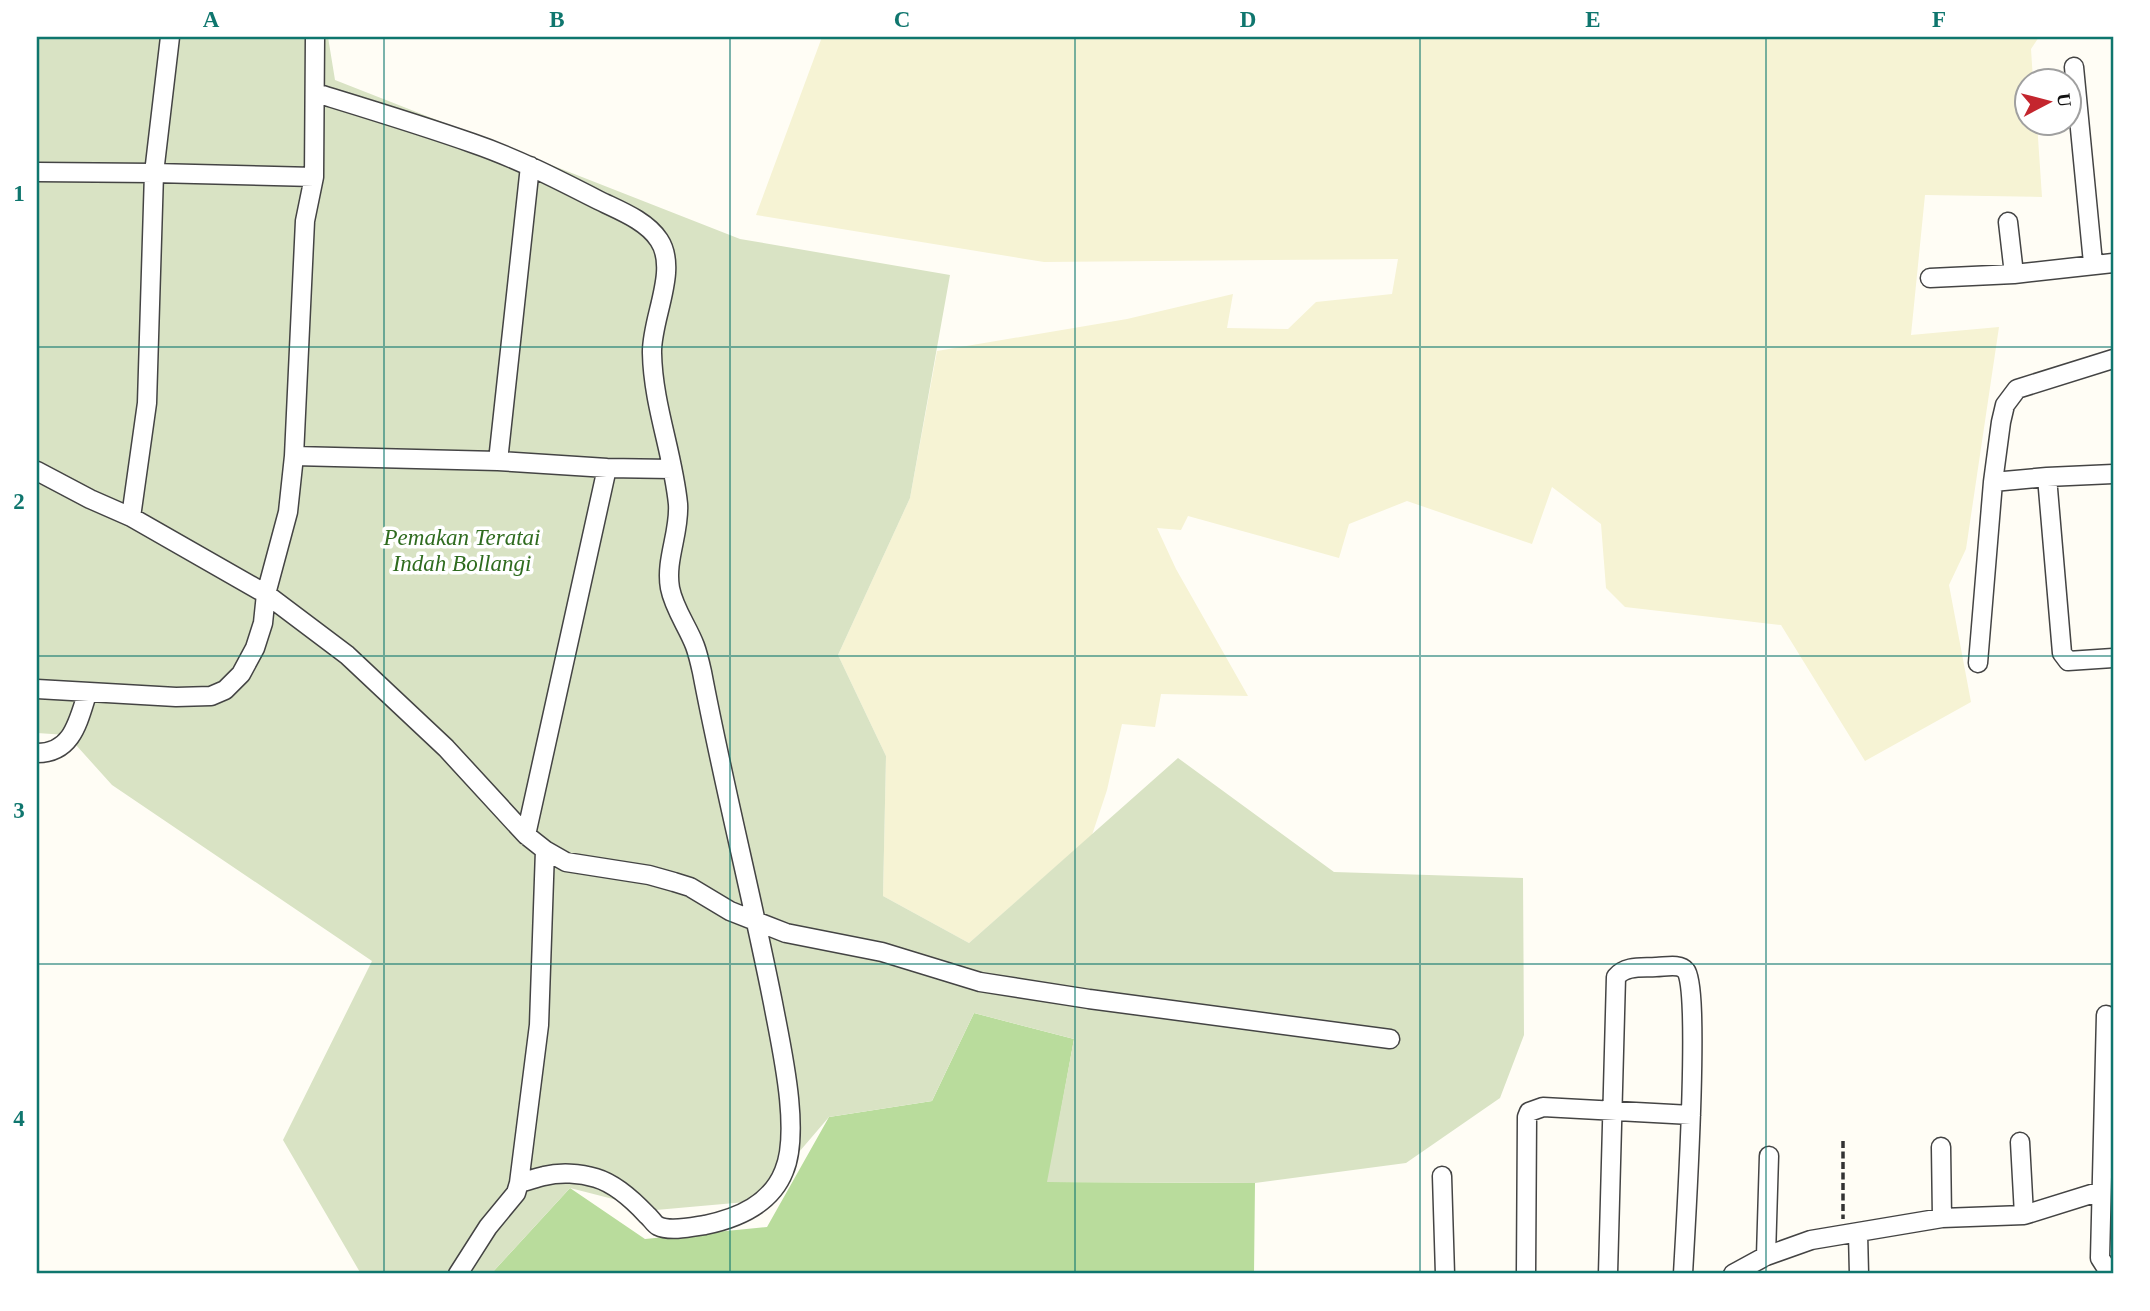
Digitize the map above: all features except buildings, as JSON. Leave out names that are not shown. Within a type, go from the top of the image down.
[{"type":"street","points":[[131,517],[147,403],[154,173],[170,37]]},
{"type":"street","points":[[37,689],[87,694],[211,696],[225,690],[241,674],[255,648],[288,512],[294,456],[305,221],[314,177],[315,37]]},
{"type":"street","points":[[316,93],[473,143],[530,166],[632,217],[650,229],[660,241],[667,258],[667,274],[652,346],[652,372],[678,513],[670,566],[670,587],[673,600],[695,646],[702,672],[757,923],[780,1043],[791,1142],[785,1170],[769,1195],[744,1214],[707,1224],[659,1227],[612,1184],[596,1177],[570,1173],[551,1174],[519,1183]]},
{"type":"street","points":[[2080,136],[2092,264]]},
{"type":"street","points":[[498,461],[530,166]]},
{"type":"street","points":[[37,172],[314,177]]},
{"type":"street","points":[[2008,222],[2014,274]]},
{"type":"street","points":[[1930,278],[2014,274],[2113,263]]},
{"type":"street","points":[[1978,663],[1993,482],[2001,422],[2006,405],[2017,389],[2113,359]]},
{"type":"street","points":[[294,456],[672,469]]},
{"type":"street","points":[[526,835],[607,468]]},
{"type":"street","points":[[37,471],[131,517],[266,594],[347,654],[446,748],[526,835],[566,862],[649,875],[690,887],[730,911],[757,923],[805,938],[882,952],[980,982],[1390,1039]]},
{"type":"street","points":[[1993,482],[2113,474]]},
{"type":"street","points":[[2047,477],[2062,653],[2068,660],[2113,658]]},
{"type":"street","points":[[37,753],[47,753],[69,740],[87,694]]},
{"type":"street","points":[[458,1274],[488,1227],[516,1193],[519,1183],[538,1025],[545,850]]},
{"type":"street","points":[[1608,1274],[1616,977],[1630,968],[1672,966],[1686,971],[1690,978],[1691,1115],[1683,1274]]},
{"type":"street","points":[[2106,1015],[2108,1152],[2101,1191],[2100,1258],[2107,1269],[2113,1270]]},
{"type":"street","points":[[1526,1274],[1529,1112],[1543,1107],[1691,1115]]},
{"type":"street","points":[[2020,1142],[2024,1215]]},
{"type":"street","points":[[1941,1147],[1942,1218]]},
{"type":"street","points":[[1766,1256],[1769,1156]]},
{"type":"street","points":[[1442,1176],[1445,1274]]},
{"type":"street","points":[[1733,1274],[1766,1256],[1811,1240],[1942,1218],[2024,1215],[2101,1191]]},
{"type":"street","points":[[1850,1234],[1859,1274]]},
{"type":"path","points":[[1843,1141],[1850,1234]]},
{"type":"shaded area","points":[[822,37],[2039,37],[2031,49],[2032,66],[2014,66],[2014,136],[2038,136],[2042,197],[1925,195],[1911,335],[1999,327],[1966,549],[1949,585],[1971,702],[1865,761],[1781,625],[1625,607],[1606,588],[1601,524],[1552,487],[1532,544],[1407,501],[1349,524],[1339,558],[1188,516],[1181,530],[1157,528],[1176,569],[1248,696],[1161,694],[1155,727],[1122,724],[1107,790],[1092,835],[969,943],[883,896],[886,756],[838,655],[910,498],[937,351],[1127,319],[1233,294],[1227,328],[1288,329],[1316,302],[1392,294],[1398,259],[1044,262],[756,215]]},
{"type":"green space","name":"Pemakan Teratai Indah Bollangi","points":[[37,37],[328,37],[335,80],[740,239],[950,275],[910,498],[838,655],[886,756],[883,896],[969,943],[1178,758],[1334,872],[1523,878],[1524,1035],[1500,1098],[1406,1163],[1255,1183],[1047,1182],[1074,1039],[974,1013],[932,1101],[829,1117],[757,1201],[656,1210],[570,1188],[491,1274],[361,1274],[283,1140],[372,961],[112,785],[67,735],[37,733]]},
{"type":"green space","points":[[974,1013],[1074,1039],[1048,1182],[1255,1183],[1254,1274],[491,1274],[570,1188],[645,1239],[767,1227],[829,1117],[932,1101]]}]
